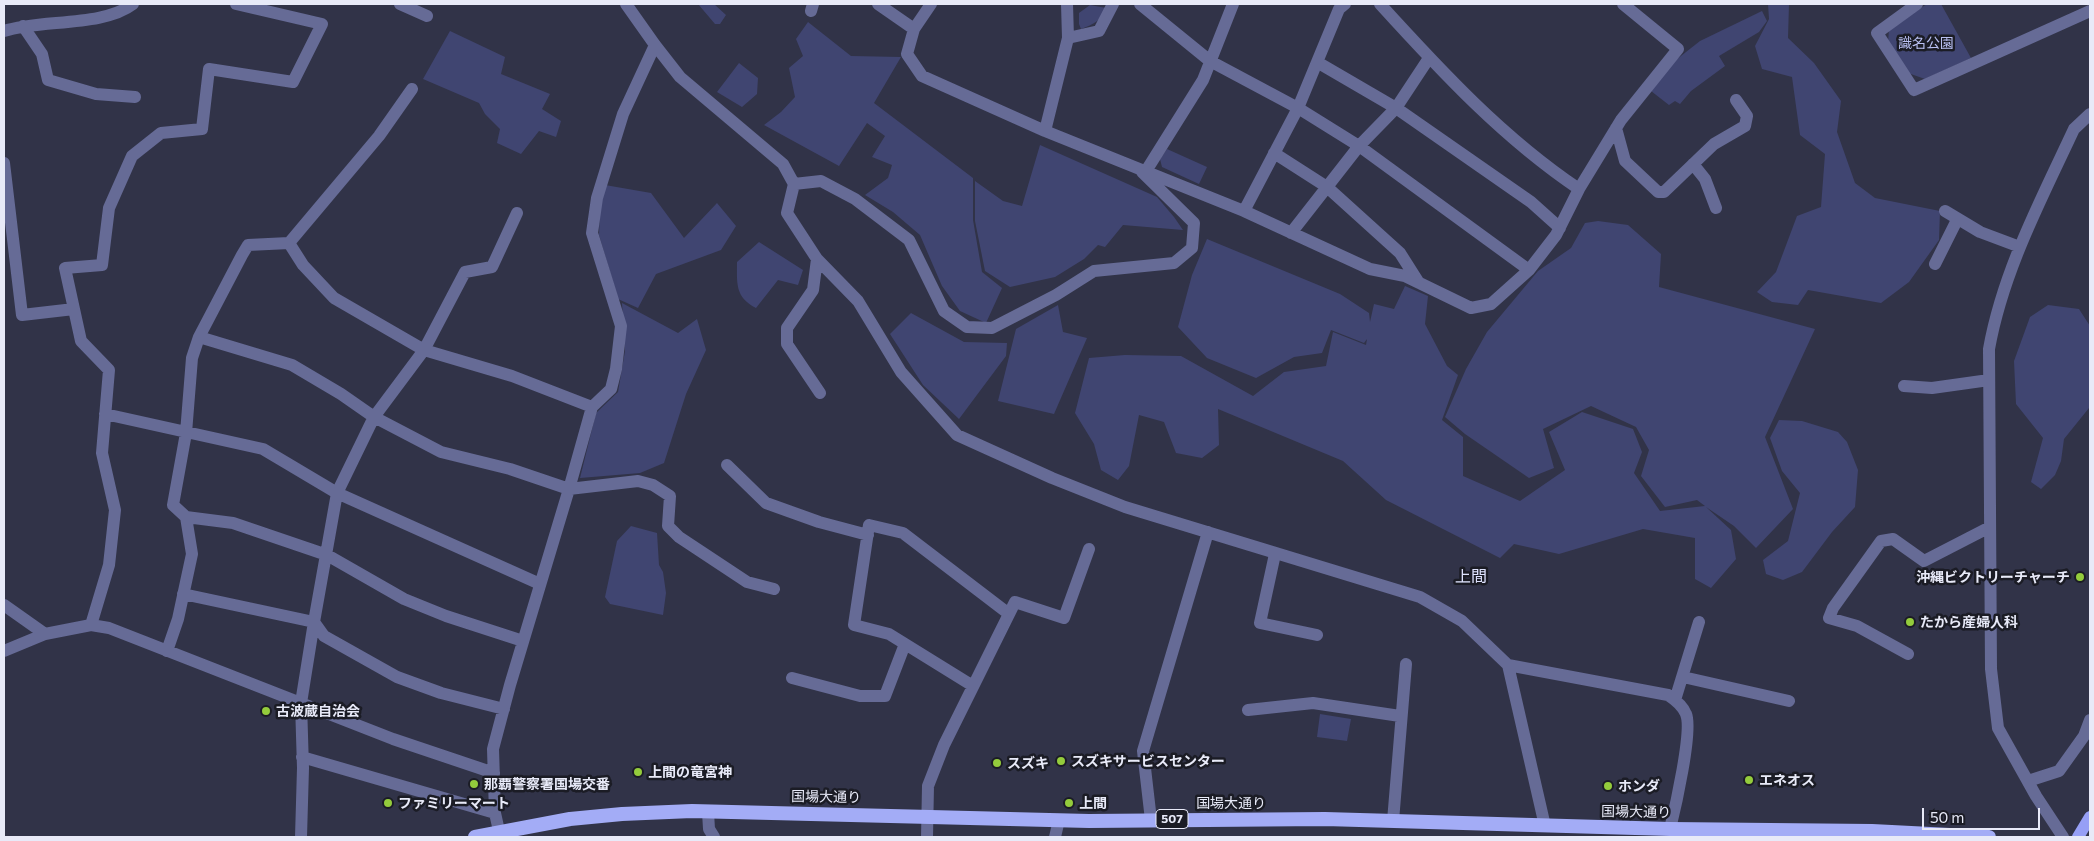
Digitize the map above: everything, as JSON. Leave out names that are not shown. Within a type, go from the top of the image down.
[{"type":"highway","name":"国場大通り","points":[[474,837],[570,819],[622,814],[708,812],[1059,820],[1325,819],[1545,826],[1584,832],[1670,829],[1872,831],[1989,837]]},
{"type":"main road","points":[[2078,837],[2090,817]]},
{"type":"street","points":[[4,31],[23,26],[78,21],[110,14],[128,8],[133,4]]},
{"type":"street","points":[[91,625],[109,566],[115,510],[102,453],[109,370],[81,341],[65,268],[102,265],[109,208],[132,156],[162,133],[202,129],[208,69],[293,82],[322,24],[236,4]]},
{"type":"street","points":[[400,4],[426,16]]},
{"type":"street","points":[[626,4],[680,77],[783,164],[794,184],[787,213],[817,259],[858,301],[901,372],[957,435],[1052,478],[1125,507],[1420,597],[1462,621],[1508,665],[1668,695],[1675,700],[1687,715],[1687,744],[1670,829]]},
{"type":"street","points":[[878,4],[914,29]]},
{"type":"street","points":[[931,4],[914,29],[906,54],[922,76],[1045,131],[1244,211],[1370,269],[1405,276],[1471,308],[1491,304],[1529,270],[1560,228],[1579,189],[1616,128],[1678,49],[1623,4]]},
{"type":"street","points":[[1045,131],[1068,38],[1067,4]]},
{"type":"street","points":[[1068,38],[1099,32],[1113,4]]},
{"type":"street","points":[[1140,4],[1210,61],[1298,108],[1358,146],[1529,270]]},
{"type":"street","points":[[1142,169],[1203,80],[1233,4]]},
{"type":"street","points":[[1244,211],[1298,108],[1339,9],[1345,4]]},
{"type":"street","points":[[1380,4],[1429,58],[1493,121],[1550,170],[1579,189]]},
{"type":"street","points":[[1917,4],[1877,33],[1914,90],[2090,11]]},
{"type":"street","points":[[23,26],[42,54],[48,80],[96,94],[135,97]]},
{"type":"street","points":[[499,831],[495,812],[494,749],[504,709],[592,407],[611,389],[616,369],[621,326],[592,234],[597,198],[623,114],[655,45]]},
{"type":"street","points":[[1291,233],[1358,146],[1396,108],[1429,58]]},
{"type":"street","points":[[1317,62],[1396,108],[1531,202],[1560,228]]},
{"type":"street","points":[[412,88],[379,136],[289,243],[248,246],[199,336],[192,358],[186,433],[173,505],[186,517],[233,523],[327,555],[404,598],[446,616],[523,641]]},
{"type":"street","points":[[1616,128],[1625,161],[1658,192],[1664,192],[1714,144],[1745,126],[1747,116],[1736,100]]},
{"type":"street","points":[[2063,837],[2050,820],[1998,728],[1991,669],[1989,349],[1994,319],[2020,247],[2074,128],[2090,114]]},
{"type":"street","points":[[1274,153],[1328,187],[1400,253],[1419,283]]},
{"type":"street","points":[[4,163],[22,315],[74,309]]},
{"type":"street","points":[[1693,164],[1705,179],[1716,208]]},
{"type":"street","points":[[794,184],[821,181],[855,199],[909,240],[944,311],[967,326],[992,328],[1056,295],[1094,271],[1174,264],[1192,248],[1194,224],[1142,169]]},
{"type":"street","points":[[1945,210],[1958,220],[1980,232],[2020,247]]},
{"type":"street","points":[[301,837],[301,703],[337,493],[374,417],[424,350],[465,272],[492,267],[517,213]]},
{"type":"street","points":[[1935,264],[1958,220]]},
{"type":"street","points":[[289,243],[302,265],[334,298],[424,350],[512,376],[592,407]]},
{"type":"street","points":[[817,259],[813,290],[787,328],[787,344],[820,393]]},
{"type":"street","points":[[199,336],[292,366],[341,394],[374,417],[441,452],[510,469],[569,489],[638,481],[653,485],[670,496],[668,526],[679,538],[747,582],[774,589]]},
{"type":"street","points":[[1904,386],[1932,388],[1989,380]]},
{"type":"street","points":[[106,414],[263,449],[337,493],[540,584]]},
{"type":"street","points":[[727,465],[766,503],[819,522],[868,535]]},
{"type":"street","points":[[167,651],[178,618],[192,554],[186,517]]},
{"type":"street","points":[[973,686],[889,634],[854,625],[870,525],[903,533],[1009,614]]},
{"type":"street","points":[[1908,654],[1857,626],[1828,618],[1833,608],[1882,542],[1893,539],[1924,561],[1990,527]]},
{"type":"street","points":[[1150,820],[1143,751],[1208,532]]},
{"type":"street","points":[[927,837],[928,786],[944,745],[1015,602],[1064,618],[1089,549]]},
{"type":"street","points":[[1276,554],[1260,623],[1317,635]]},
{"type":"street","points":[[183,594],[314,622],[324,636],[397,677],[441,693],[504,709]]},
{"type":"street","points":[[4,605],[45,634]]},
{"type":"street","points":[[1675,700],[1699,622]]},
{"type":"street","points":[[4,651],[45,634],[91,625],[109,628],[393,739],[494,774]]},
{"type":"street","points":[[792,678],[860,696],[885,696],[905,644]]},
{"type":"street","points":[[1393,821],[1400,716],[1406,664]]},
{"type":"street","points":[[1508,665],[1545,826]]},
{"type":"street","points":[[1682,677],[1789,701]]},
{"type":"street","points":[[1248,710],[1313,703],[1400,716]]},
{"type":"street","points":[[2028,781],[2059,771],[2084,736],[2090,720]]},
{"type":"street","points":[[302,757],[495,812]]},
{"type":"street","points":[[708,812],[709,829],[714,837]]},
{"type":"street","points":[[1055,837],[1059,820]]},
{"type":"green space","points":[[698,4],[714,4],[726,15],[720,24],[715,24]]},
{"type":"green space","points":[[1768,4],[1789,4],[1788,38],[1814,63],[1841,101],[1837,132],[1855,183],[1875,198],[1940,211],[1939,240],[1909,282],[1881,303],[1808,290],[1798,305],[1772,302],[1757,292],[1776,272],[1797,216],[1821,207],[1825,154],[1800,135],[1792,77],[1762,69],[1755,46],[1769,19]]},
{"type":"green space","name":"識名公園","points":[[1927,4],[1941,4],[1971,58],[1925,79],[1908,73],[1888,43],[1889,29]]},
{"type":"green space","points":[[1090,5],[1106,8],[1096,22],[1081,29],[1079,13]]},
{"type":"green space","points":[[1762,11],[1767,21],[1759,32],[1719,56],[1725,66],[1691,91],[1680,104],[1675,101],[1669,105],[1651,91],[1672,63],[1700,41]]},
{"type":"green space","points":[[808,22],[851,56],[901,57],[874,103],[973,178],[973,220],[982,272],[1002,288],[986,323],[960,311],[942,286],[920,235],[893,212],[865,195],[888,178],[892,165],[872,157],[885,136],[867,123],[839,166],[764,125],[781,112],[795,97],[789,68],[803,56],[796,39]]},
{"type":"green space","points":[[450,31],[505,57],[501,74],[550,94],[542,109],[561,121],[556,137],[539,131],[521,154],[497,143],[500,129],[485,114],[479,103],[423,79]]},
{"type":"green space","points":[[739,63],[758,78],[757,94],[742,107],[717,92]]},
{"type":"green space","points":[[1040,145],[1157,197],[1183,230],[1123,225],[1105,247],[1098,245],[1084,259],[1055,277],[1010,287],[985,271],[975,221],[975,181],[1003,201],[1022,206]]},
{"type":"green space","points":[[1167,149],[1207,167],[1199,184],[1162,167],[1160,159]]},
{"type":"green space","points":[[605,185],[651,193],[684,238],[717,203],[736,226],[721,250],[656,274],[638,308],[618,299],[599,235],[600,208]]},
{"type":"green space","points":[[1598,221],[1628,225],[1661,254],[1659,287],[1815,329],[1765,437],[1793,509],[1756,548],[1734,526],[1706,507],[1731,530],[1736,559],[1711,588],[1695,579],[1695,538],[1643,529],[1559,554],[1514,544],[1500,558],[1386,500],[1343,461],[1218,409],[1219,445],[1202,458],[1176,453],[1164,422],[1139,415],[1129,466],[1118,480],[1101,470],[1094,444],[1075,413],[1089,358],[1125,355],[1181,356],[1253,396],[1284,372],[1326,366],[1333,332],[1366,345],[1367,339],[1364,343],[1331,330],[1322,353],[1294,357],[1256,378],[1207,358],[1178,327],[1192,275],[1207,239],[1340,294],[1369,313],[1370,322],[1374,304],[1394,309],[1405,286],[1428,296],[1425,324],[1447,366],[1458,375],[1442,420],[1463,437],[1463,476],[1520,501],[1565,470],[1549,432],[1582,412],[1633,429],[1642,452],[1634,473],[1660,511],[1705,506],[1697,500],[1665,507],[1641,476],[1649,450],[1636,427],[1591,406],[1543,429],[1554,468],[1529,478],[1465,434],[1445,417],[1466,369],[1487,332],[1538,271],[1571,248],[1585,223]]},
{"type":"green space","points":[[759,242],[803,270],[798,285],[778,280],[756,308],[749,304],[741,294],[737,283],[737,262]]},
{"type":"green space","points":[[622,303],[678,333],[697,319],[706,350],[686,394],[664,463],[640,473],[580,478],[596,413],[618,392],[625,351]]},
{"type":"green space","points":[[1058,305],[1063,332],[1087,338],[1054,414],[998,401],[1016,329]]},
{"type":"green space","points":[[2048,305],[2079,309],[2090,326],[2089,408],[2064,439],[2061,461],[2055,475],[2041,489],[2031,482],[2043,438],[2016,404],[2014,361],[2030,317]]},
{"type":"green space","points":[[911,313],[964,342],[1007,343],[1006,356],[959,419],[923,385],[890,334]]},
{"type":"green space","points":[[1779,420],[1802,421],[1838,432],[1847,442],[1858,470],[1855,507],[1832,532],[1802,572],[1783,580],[1766,574],[1763,560],[1788,541],[1800,493],[1782,471],[1770,438]]},
{"type":"green space","points":[[631,526],[657,533],[659,565],[663,572],[666,593],[663,615],[610,604],[605,597],[617,541]]},
{"type":"green space","points":[[1320,714],[1351,719],[1347,741],[1317,737]]},
{"type":"place","name":"沖縄ビクトリーチャーチ","points":[[2080,577]]},
{"type":"place","name":"たから産婦人科","points":[[1910,622]]},
{"type":"place","name":"古波蔵自治会","points":[[266,711]]},
{"type":"place","name":"スズキサービスセンター","points":[[1061,761]]},
{"type":"place","name":"スズキ","points":[[997,763]]},
{"type":"place","name":"上間の竜宮神","points":[[638,772]]},
{"type":"place","name":"エネオス","points":[[1749,780]]},
{"type":"place","name":"那覇警察署国場交番","points":[[474,784]]},
{"type":"place","name":"ホンダ","points":[[1608,786]]},
{"type":"place","name":"ファミリーマート","points":[[388,803]]},
{"type":"place","name":"上間","points":[[1069,803]]},
{"type":"district","name":"上間","points":[[1471,577]]}]
